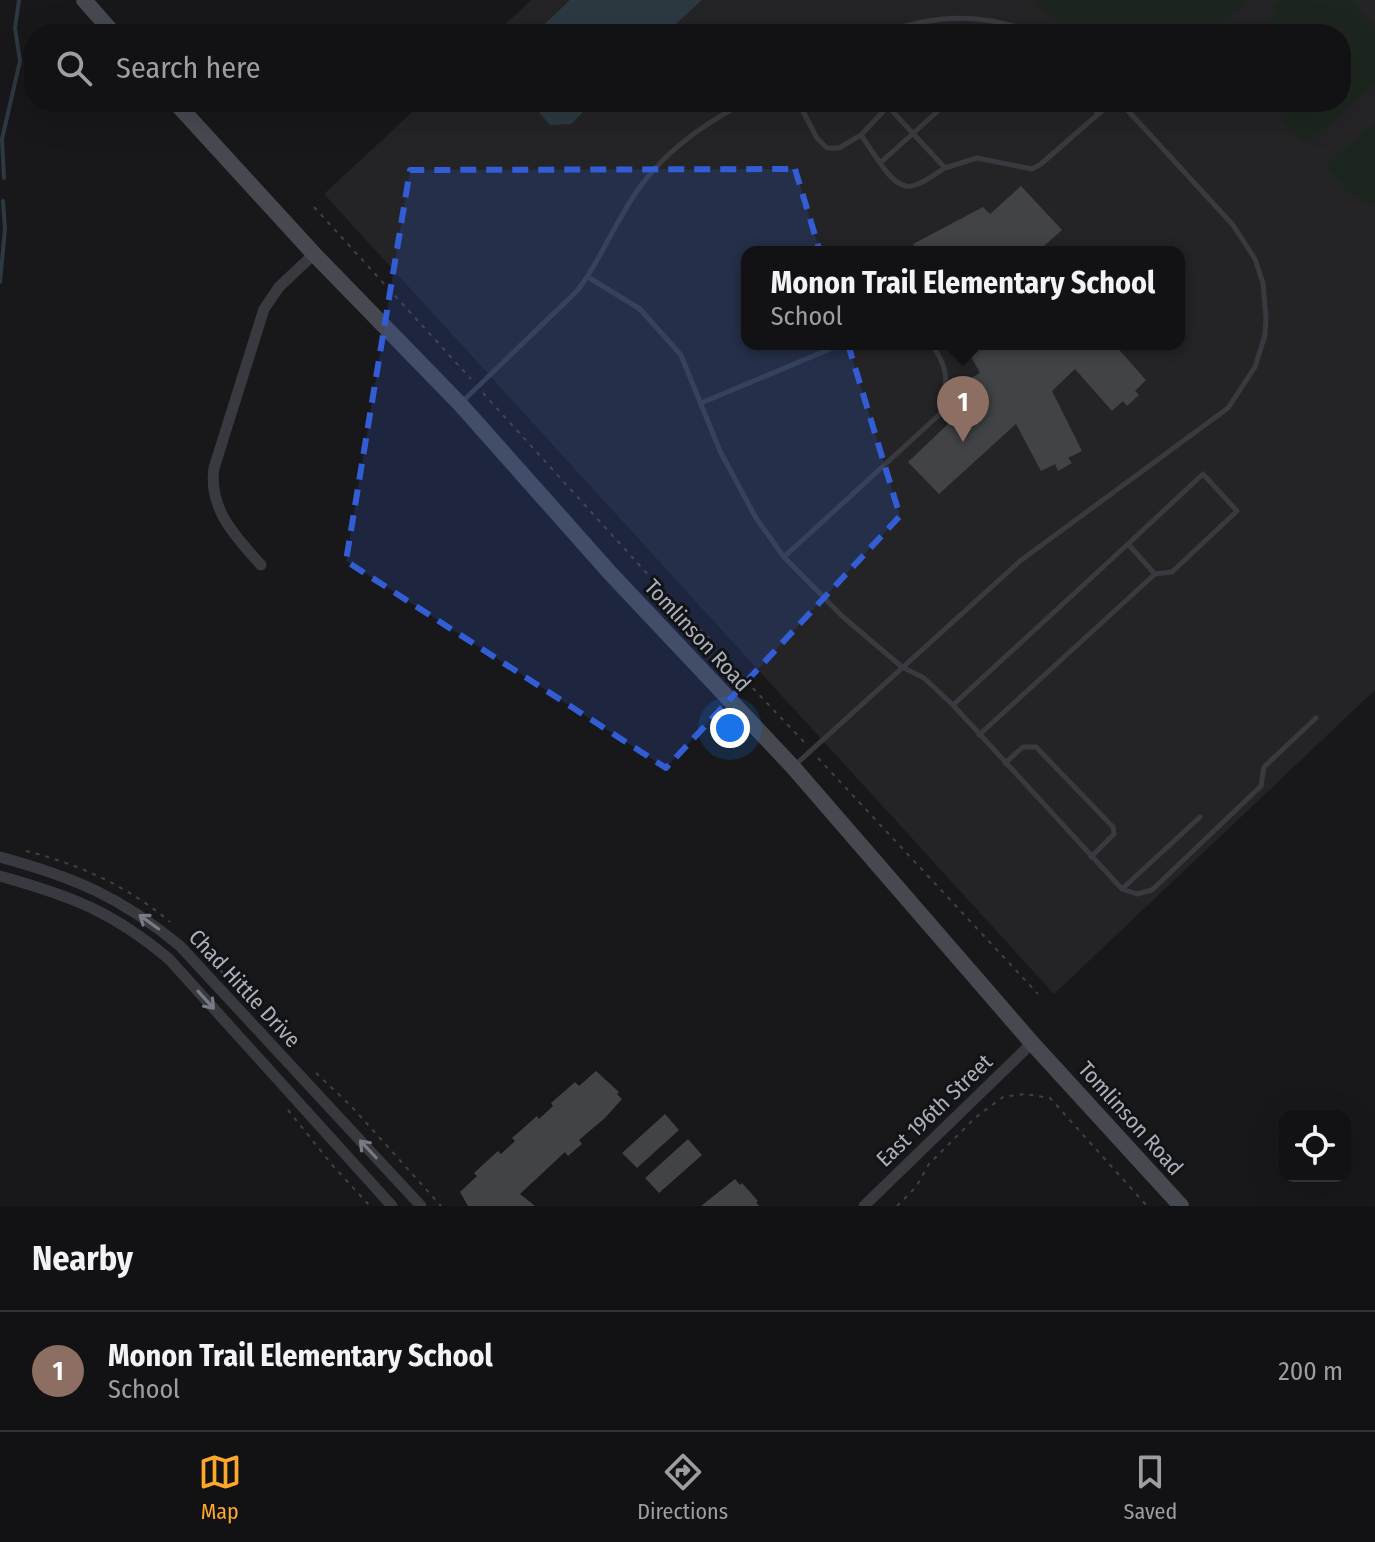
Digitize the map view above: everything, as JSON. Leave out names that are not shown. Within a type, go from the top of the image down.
[{"type":"street","points":[[84,0],[105,24]]},
{"type":"street","name":"Tomlinson Road","points":[[184,112],[314,254],[460,404],[611,574],[793,767],[1032,1043],[1181,1206]]},
{"type":"street","points":[[261,565],[232,531],[219,510],[213,474],[264,309],[279,287],[314,254]]},
{"type":"street","name":"Chad Hittle Drive","points":[[0,857],[89,885],[151,922],[180,946],[421,1206]]},
{"type":"street","name":"Chad Hittle Drive","points":[[0,876],[64,894],[117,920],[146,939],[169,959],[392,1206]]},
{"type":"street","name":"East 196th Street","points":[[864,1206],[1032,1043]]},
{"type":"lane","points":[[909,24],[960,17],[1007,24]]},
{"type":"lane","points":[[460,404],[564,305],[588,277],[629,202],[655,168],[697,130],[728,112]]},
{"type":"lane","points":[[803,112],[817,138],[827,148],[839,148],[861,135],[880,112]]},
{"type":"lane","points":[[896,112],[945,168]]},
{"type":"lane","points":[[880,163],[937,112]]},
{"type":"lane","points":[[793,767],[1020,561],[1228,408],[1255,367],[1265,335],[1266,318],[1263,283],[1255,259],[1233,225],[1129,112]]},
{"type":"lane","points":[[861,135],[895,182],[905,187],[915,187],[945,168],[977,158],[1032,169],[1099,114]]},
{"type":"lane","points":[[588,277],[640,309],[681,355],[720,451],[756,518],[784,557],[842,616],[902,667],[924,678],[953,705],[1122,889],[1137,894],[1152,890],[1261,786],[1264,767],[1316,718]]},
{"type":"lane","points":[[701,403],[828,350]]},
{"type":"lane","points":[[784,557],[940,414],[947,384],[945,364],[935,350]]},
{"type":"lane","points":[[953,705],[1203,474],[1237,511],[1172,572],[1155,574],[979,735]]},
{"type":"lane","points":[[1128,544],[1155,574]]},
{"type":"lane","points":[[1005,763],[1023,747],[1036,747],[1113,827],[1111,840],[1091,857]]},
{"type":"lane","points":[[1122,889],[1200,817]]},
{"type":"path","points":[[314,207],[682,612],[1038,994]]},
{"type":"path","points":[[897,1206],[916,1187],[929,1164],[976,1117],[1003,1097],[1025,1094],[1050,1098],[1147,1206]]},
{"type":"path","points":[[281,1101],[370,1206]]},
{"type":"path","points":[[424,1187],[441,1206]]},
{"type":"highlighted area","points":[[795,169],[900,516],[666,768],[346,561],[410,170]]},
{"type":"shaded area","points":[[531,0],[1375,0],[1375,690],[1054,994],[324,194],[412,112],[1351,112],[1351,24],[506,24]]},
{"type":"shaded area","points":[[570,0],[702,0],[676,24],[545,24]]},
{"type":"shaded area","points":[[1031,0],[1247,0],[1217,24],[1059,23]]},
{"type":"shaded area","points":[[1280,0],[1352,0],[1375,26],[1375,83],[1351,104],[1351,24],[1271,24]]},
{"type":"shaded area","points":[[539,112],[583,112],[571,124],[550,125]]},
{"type":"shaded area","points":[[1279,112],[1342,112],[1306,144],[1288,128]]},
{"type":"shaded area","points":[[1375,122],[1375,208],[1350,193],[1326,166]]},
{"type":"building","points":[[1021,186],[1062,230],[1044,246],[913,244],[983,207],[990,214]]},
{"type":"building","points":[[967,350],[1119,350],[1146,380],[1135,391],[1139,395],[1127,406],[1123,401],[1112,411],[1075,369],[1052,391],[1082,451],[1068,458],[1072,463],[1058,471],[1055,464],[1041,471],[1016,424],[939,494],[908,462],[969,404],[955,384],[980,373]]},
{"type":"building","points":[[596,1071],[619,1092],[617,1094],[622,1099],[579,1140],[582,1144],[568,1156],[565,1152],[520,1194],[535,1206],[468,1206],[460,1192],[477,1176],[474,1173],[498,1151],[501,1154],[515,1141],[512,1138],[537,1116],[539,1119],[553,1106],[551,1103],[575,1082],[579,1086]]},
{"type":"building","points":[[665,1114],[679,1130],[637,1168],[622,1153]]},
{"type":"building","points":[[688,1139],[702,1155],[659,1193],[645,1178]]},
{"type":"building","points":[[735,1179],[758,1201],[759,1206],[701,1206]]},
{"type":"waterway","points":[[4,178],[2,139],[20,61],[15,28],[19,0]]},
{"type":"waterway","points":[[0,282],[5,229],[3,201]]},
{"type":"place","name":"Monon Trail Elementary School","points":[[963,442]]}]
